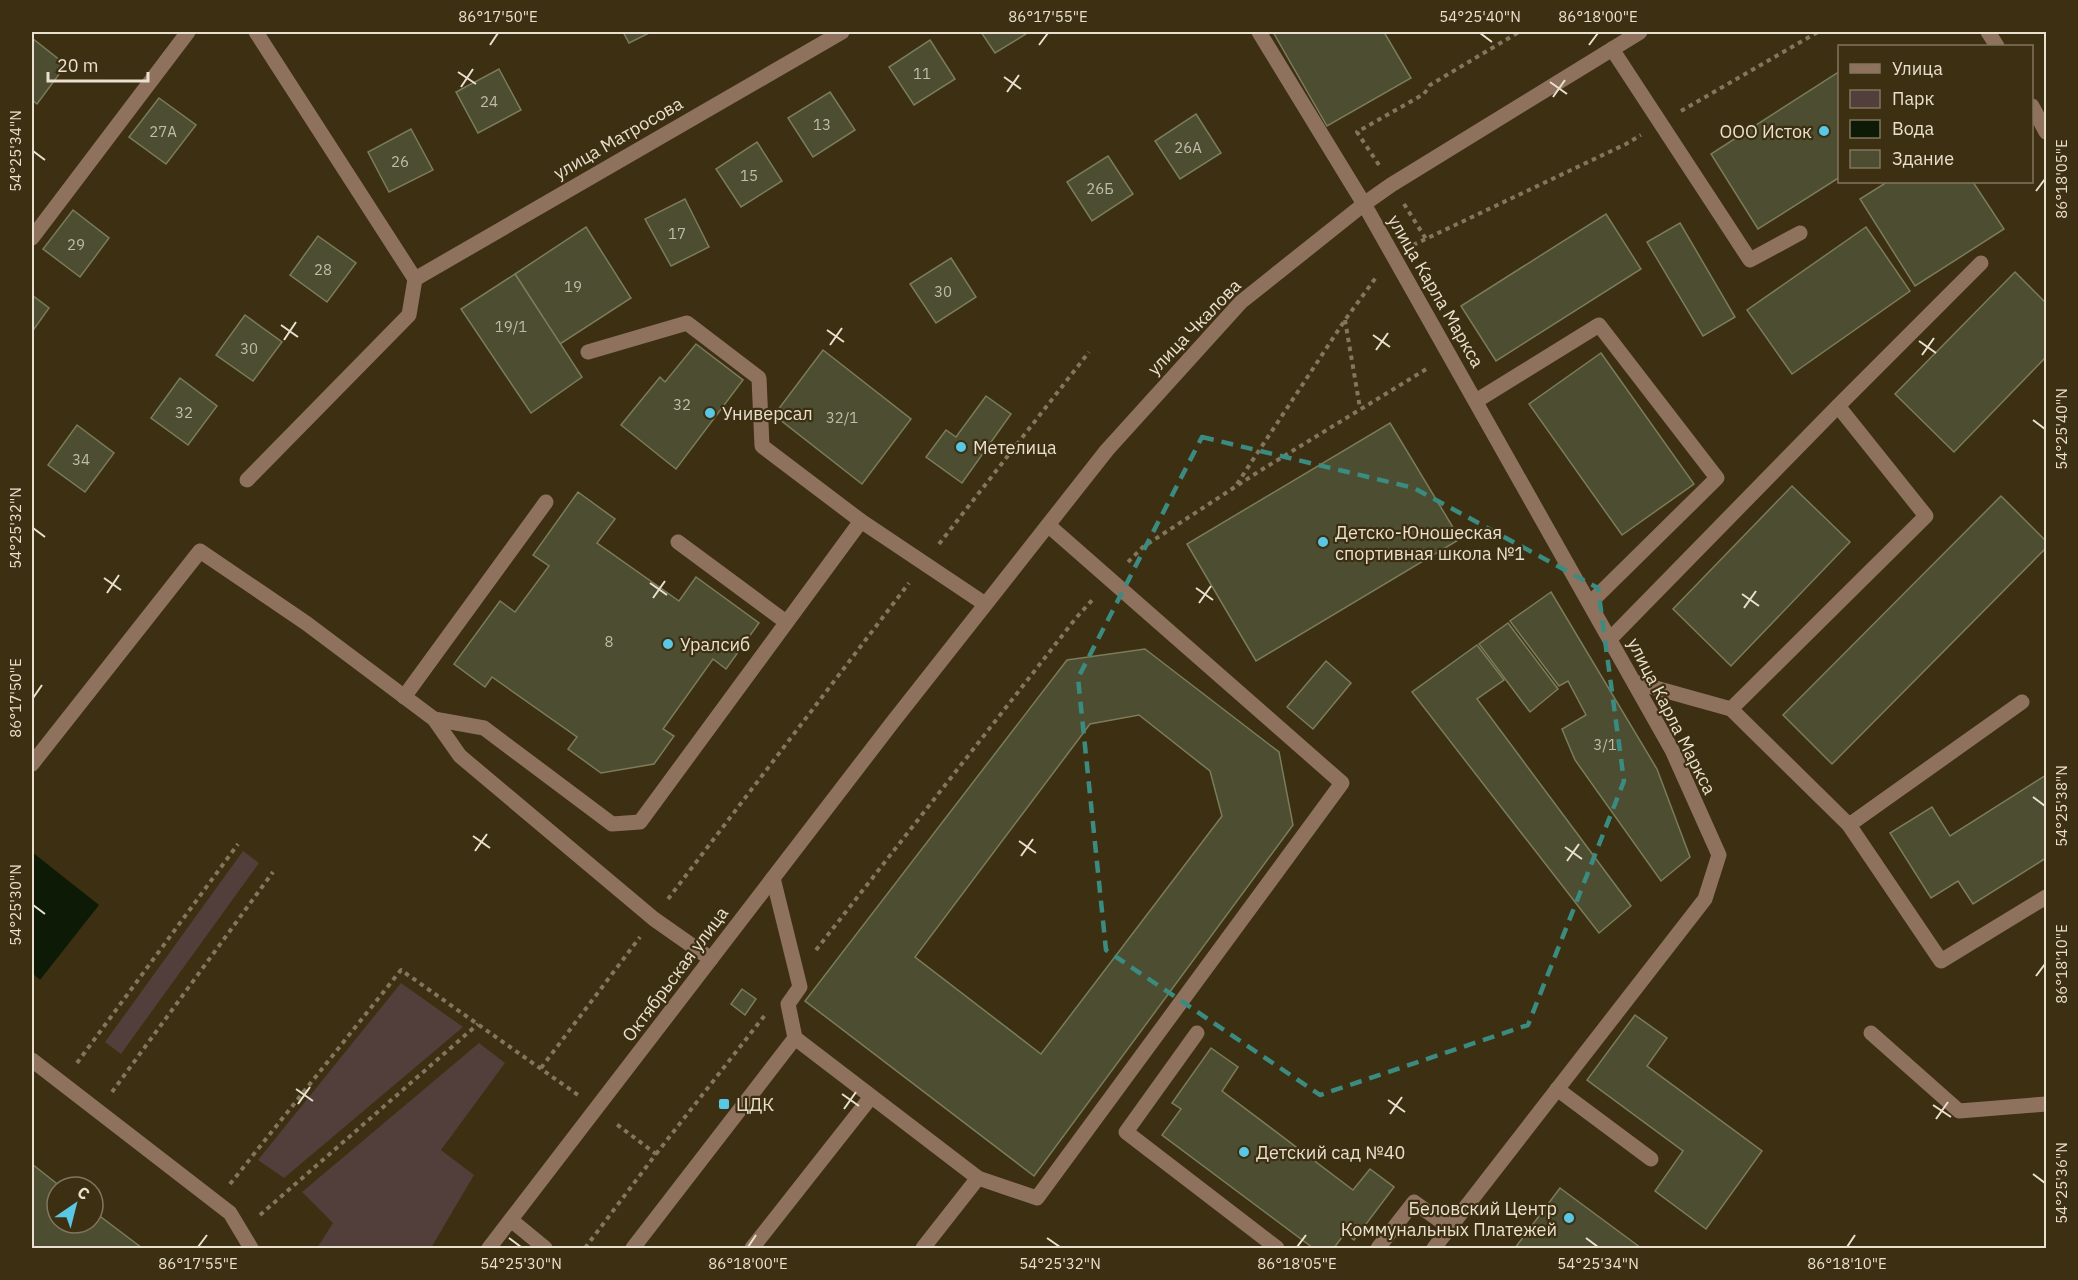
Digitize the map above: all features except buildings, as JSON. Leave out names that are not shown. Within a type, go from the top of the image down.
[{"type":"street","points":[[32,238],[188,32]]},
{"type":"street","points":[[247,480],[409,315],[415,279],[256,32]]},
{"type":"street","name":"улица Матросова","points":[[415,279],[842,32]]},
{"type":"street","name":"улица Карла Маркса","points":[[1259,32],[1364,204],[1590,603],[1672,750],[1719,855],[1705,898],[1434,1248]]},
{"type":"street","name":"улица Чкалова","points":[[892,723],[1107,450],[1241,302],[1391,185],[1640,32]]},
{"type":"street","points":[[1988,32],[1996,45]]},
{"type":"street","points":[[1612,49],[1750,260],[1800,233]]},
{"type":"street","points":[[2033,109],[2046,132]]},
{"type":"street","points":[[1610,639],[1981,263]]},
{"type":"street","points":[[588,352],[687,323],[759,378],[762,446],[861,521],[985,604]]},
{"type":"street","points":[[1476,401],[1599,325],[1717,478],[1590,603]]},
{"type":"street","points":[[1731,709],[1926,516],[1838,406]]},
{"type":"street","points":[[404,697],[546,502]]},
{"type":"street","points":[[434,719],[484,728],[612,824],[640,822],[861,521]]},
{"type":"street","points":[[773,878],[800,987],[788,1004],[795,1038],[978,1178],[1037,1198],[1342,783],[1048,525]]},
{"type":"street","points":[[678,542],[786,622]]},
{"type":"street","points":[[32,764],[200,550],[306,623],[434,719],[460,756],[654,919],[711,959]]},
{"type":"street","points":[[1634,682],[1731,709],[1849,825],[1941,961],[2046,897]]},
{"type":"street","points":[[1849,825],[2022,702]]},
{"type":"street","name":"Октябрьская улица","points":[[489,1248],[892,723]]},
{"type":"street","points":[[1871,1032],[1959,1111],[2046,1104]]},
{"type":"street","points":[[1197,1033],[1126,1132],[1278,1248]]},
{"type":"street","points":[[633,1248],[795,1038]]},
{"type":"street","points":[[32,1060],[230,1213],[252,1248]]},
{"type":"street","points":[[1557,1089],[1651,1159]]},
{"type":"street","points":[[752,1248],[871,1097]]},
{"type":"street","points":[[923,1248],[978,1178]]},
{"type":"street","points":[[1378,1248],[1414,1202],[1450,1228]]},
{"type":"street","points":[[511,1220],[545,1248]]},
{"type":"path","points":[[1426,239],[1357,132],[1424,94],[1430,85],[1519,32]]},
{"type":"path","points":[[1236,486],[1345,320],[1392,255],[1626,144],[1818,32]]},
{"type":"path","points":[[1345,320],[1360,408]]},
{"type":"path","points":[[541,1068],[814,706],[1089,352]]},
{"type":"path","points":[[796,974],[1076,618],[1143,547],[1360,408],[1450,355]]},
{"type":"path","points":[[62,1084],[238,844]]},
{"type":"path","points":[[98,1110],[273,872]]},
{"type":"path","points":[[216,1203],[401,970],[520,1053]]},
{"type":"path","points":[[656,1154],[767,1012]]},
{"type":"path","points":[[242,1231],[478,1024]]},
{"type":"highlighted area","points":[[1202,437],[1414,488],[1598,588],[1624,781],[1528,1025],[1320,1095],[1106,950],[1078,678]]},
{"type":"green space","points":[[243,851],[259,863],[121,1054],[105,1042]]},
{"type":"green space","points":[[401,983],[463,1027],[284,1178],[258,1160]]},
{"type":"green space","points":[[479,1043],[505,1063],[441,1150],[474,1175],[431,1248],[317,1248],[333,1223],[302,1192]]},
{"type":"water","points":[[32,852],[99,905],[40,980],[32,973]]},
{"type":"place","name":"ООО Исток","points":[[1824,131]]},
{"type":"place","name":"Универсал","points":[[710,413]]},
{"type":"place","name":"Метелица","points":[[961,447]]},
{"type":"place","name":"Детско-Юношеская спортивная школа №1","points":[[1323,542]]},
{"type":"place","name":"Уралсиб","points":[[668,644]]},
{"type":"place","name":"ЦДК","points":[[724,1104]]},
{"type":"place","name":"Детский сад №40","points":[[1244,1152]]},
{"type":"place","name":"Беловский Центр Коммунальных Платежей","points":[[1569,1218]]}]
